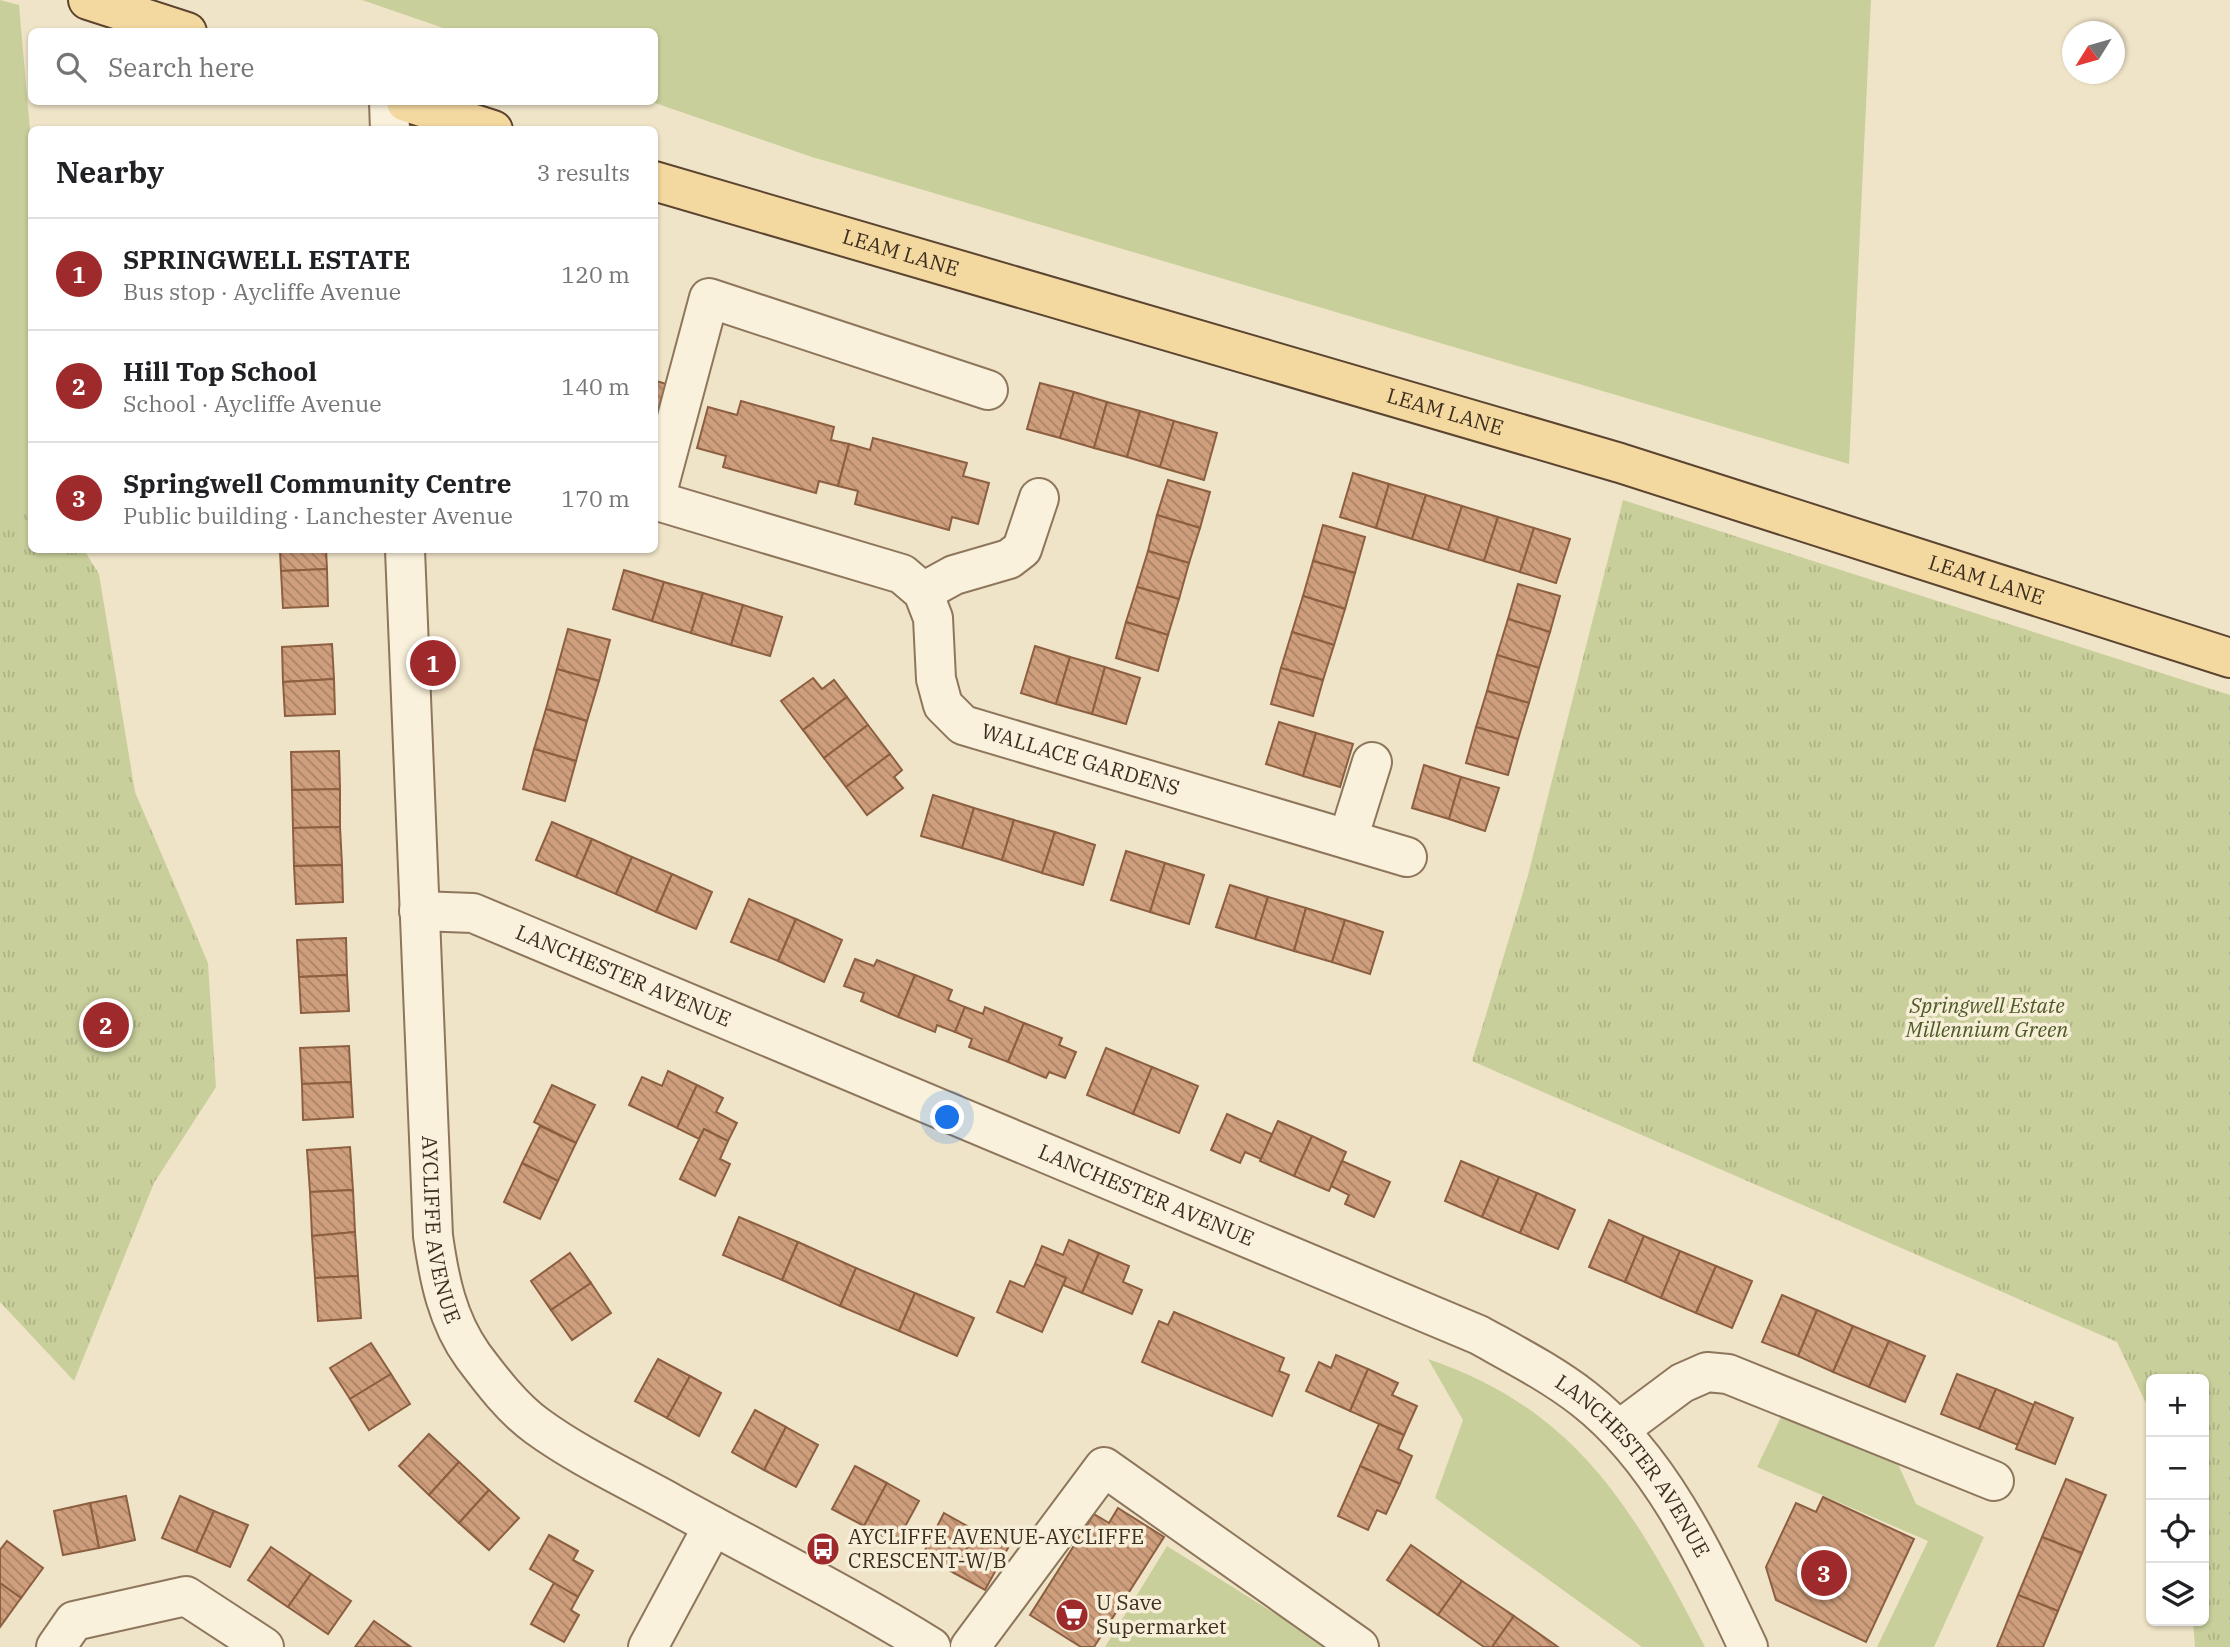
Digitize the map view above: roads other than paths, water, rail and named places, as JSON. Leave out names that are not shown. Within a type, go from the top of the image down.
[{"type":"main road","points":[[88,0],[175,28]]},
{"type":"main road","points":[[414,105],[480,126]]},
{"type":"main road","name":"LEAM LANE","points":[[658,182],[1620,463],[2230,657]]},
{"type":"street","points":[[388,105],[390,126]]},
{"type":"street","points":[[658,489],[709,298],[988,390]]},
{"type":"street","points":[[658,501],[902,574],[923,592],[954,575],[1009,559],[1022,549],[1039,498]]},
{"type":"street","name":"AYCLIFFE AVENUE","points":[[405,553],[433,1236],[440,1283],[452,1317],[471,1354],[506,1397],[535,1425],[713,1526],[866,1606],[930,1647]]},
{"type":"street","name":"WALLACE GARDENS","points":[[923,592],[933,618],[936,680],[943,705],[963,725],[1407,858]]},
{"type":"street","points":[[1348,839],[1372,762]]},
{"type":"street","name":"LANCHESTER AVENUE","points":[[419,911],[473,913],[1479,1335],[1584,1399],[1619,1430],[1659,1482],[1687,1527],[1748,1647]]},
{"type":"street","points":[[1619,1430],[1682,1383],[1707,1372],[1728,1374],[1994,1481]]},
{"type":"street","points":[[970,1647],[1104,1467],[1359,1647]]},
{"type":"street","points":[[649,1647],[713,1526]]},
{"type":"street","points":[[56,1647],[74,1620],[186,1597],[264,1647]]},
{"type":"place","name":"SPRINGWELL ESTATE","points":[[433,663]]},
{"type":"place","name":"Hill Top School","points":[[106,1025]]},
{"type":"place","name":"AYCLIFFE AVENUE-AYCLIFFE CRESCENT-W/B","points":[[823,1549]]},
{"type":"place","name":"Springwell Community Centre","points":[[1824,1573]]},
{"type":"place","name":"U Save Supermarket","points":[[1072,1615]]},
{"type":"park label","name":"Springwell Estate Millennium Green","points":[[1987,1018]]}]
